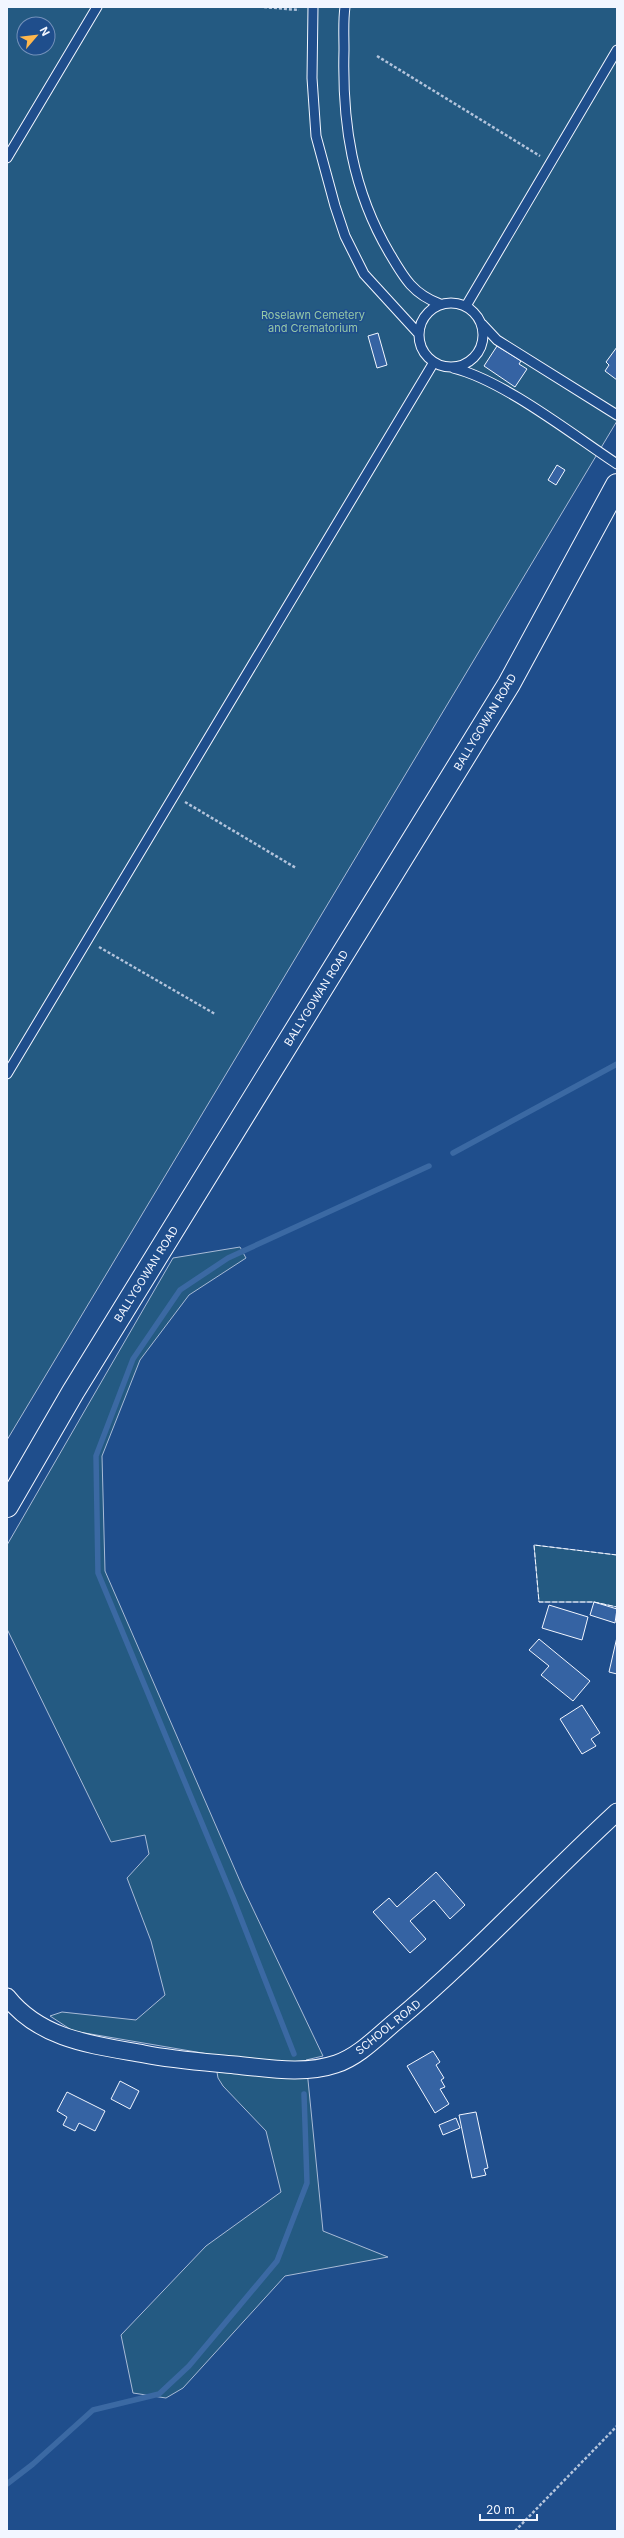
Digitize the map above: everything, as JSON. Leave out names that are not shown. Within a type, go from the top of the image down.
[{"type":"main road","name":"BALLYGOWAN ROAD","points":[[7,1506],[73,1392],[509,684],[617,486]]},
{"type":"street","name":"SCHOOL ROAD","points":[[7,1997],[29,2018],[55,2035],[97,2046],[168,2058],[299,2070],[336,2064],[360,2051],[434,1989],[560,1865],[617,1812]]},
{"type":"lane","points":[[7,158],[97,7]]},
{"type":"lane","points":[[345,7],[343,94],[349,142],[362,198],[398,269],[418,293],[440,304]]},
{"type":"lane","points":[[313,9],[312,78],[316,136],[337,212],[345,236],[364,274],[418,333]]},
{"type":"lane","points":[[466,306],[552,163],[617,50]]},
{"type":"lane","points":[[617,415],[497,340],[481,323],[472,310],[466,306],[451,302],[440,304],[430,309],[422,320],[418,333],[420,346],[427,358],[434,362],[476,376],[518,399],[617,464]]},
{"type":"lane","points":[[452,368],[465,364],[476,356],[482,345],[483,331],[481,323]]},
{"type":"lane","points":[[7,1074],[434,362]]},
{"type":"path","points":[[264,7],[313,9]]},
{"type":"path","points":[[377,56],[552,163]]},
{"type":"path","points":[[174,795],[296,868]]},
{"type":"path","points":[[86,940],[215,1014]]},
{"type":"path","points":[[515,2531],[617,2426]]},
{"type":"green space","name":"Roselawn Cemetery and Crematorium","points":[[7,7],[617,7],[617,421],[7,1440]]},
{"type":"green space","points":[[240,1247],[246,1258],[189,1295],[140,1360],[102,1456],[105,1571],[243,1888],[323,2056],[306,2060],[323,2231],[388,2257],[285,2276],[183,2388],[166,2398],[133,2393],[121,2335],[206,2246],[281,2192],[266,2131],[223,2086],[218,2078],[214,2055],[73,2031],[50,2016],[62,2012],[136,2020],[165,1995],[151,1941],[127,1878],[149,1854],[145,1835],[111,1842],[7,1629],[7,1545],[173,1258]]},
{"type":"green space","points":[[534,1545],[617,1555],[617,1607],[594,1602],[539,1602]]},
{"type":"building","points":[[378,333],[387,365],[377,368],[368,336]]},
{"type":"building","points":[[497,346],[521,361],[519,364],[527,369],[515,387],[484,366]]},
{"type":"building","points":[[617,347],[617,380],[605,371],[609,365],[606,362]]},
{"type":"building","points":[[557,465],[565,470],[556,485],[548,480]]},
{"type":"building","points":[[594,1602],[617,1609],[615,1623],[590,1615]]},
{"type":"building","points":[[549,1605],[588,1617],[582,1640],[542,1628]]},
{"type":"building","points":[[617,1637],[617,1674],[609,1672]]},
{"type":"building","points":[[539,1639],[590,1681],[573,1701],[541,1675],[549,1666],[529,1650]]},
{"type":"building","points":[[582,1705],[600,1733],[591,1739],[596,1746],[582,1754],[560,1719]]},
{"type":"building","points":[[436,1872],[465,1905],[450,1919],[434,1900],[410,1921],[426,1939],[410,1953],[373,1912],[389,1898],[397,1907]]},
{"type":"building","points":[[433,2051],[440,2062],[436,2065],[444,2078],[441,2080],[445,2087],[440,2089],[449,2104],[435,2113],[407,2066]]},
{"type":"building","points":[[120,2081],[139,2091],[130,2109],[111,2099]]},
{"type":"building","points":[[67,2092],[105,2111],[95,2131],[79,2123],[75,2131],[63,2125],[67,2117],[57,2111]]},
{"type":"building","points":[[476,2112],[488,2168],[484,2169],[486,2175],[472,2178],[459,2115]]},
{"type":"building","points":[[456,2118],[460,2128],[443,2135],[439,2125]]},
{"type":"waterway","points":[[453,1153],[617,1064]]},
{"type":"waterway","points":[[294,2054],[233,1898],[98,1573],[96,1456],[133,1359],[180,1290],[228,1258],[429,1166]]},
{"type":"waterway","points":[[7,2484],[33,2464],[93,2410],[159,2394],[189,2366],[277,2261],[307,2183],[304,2094]]},
{"type":"fence","points":[[617,1555],[534,1545],[539,1602],[594,1602],[617,1607]]}]
